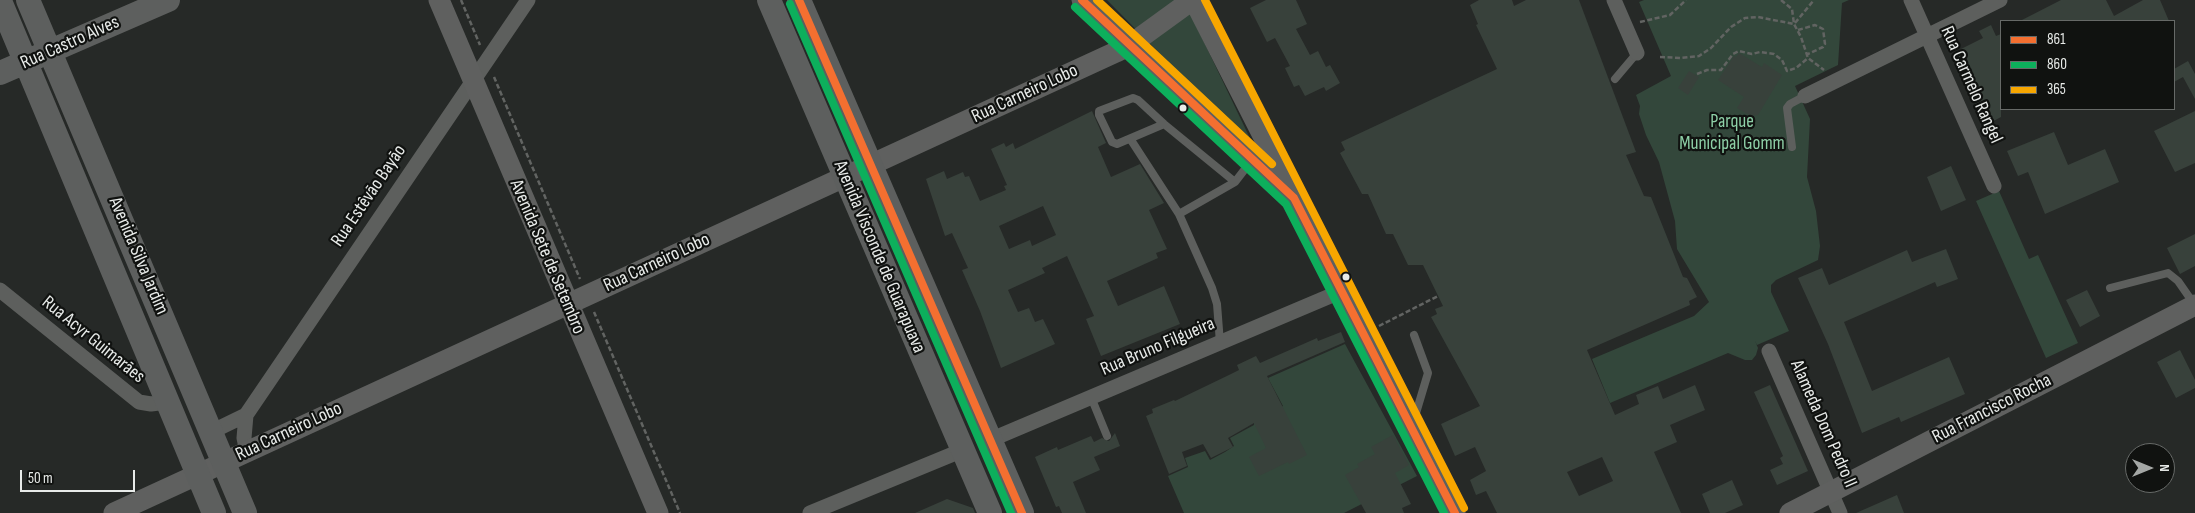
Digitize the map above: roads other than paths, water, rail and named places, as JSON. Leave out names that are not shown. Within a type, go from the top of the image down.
[{"type":"main road","name":"Avenida Silva Jardim","points":[[28,0],[245,513]]},
{"type":"main road","name":"Rua Castro Alves","points":[[0,73],[168,0]]},
{"type":"main road","name":"Avenida Sete de Setembro","points":[[439,0],[567,304],[658,513]]},
{"type":"main road","name":"Avenida Visconde de Guarapuava","points":[[769,0],[990,513]]},
{"type":"main road","name":"Avenida Visconde de Guarapuava","points":[[798,0],[1022,513]]},
{"type":"main road","points":[[1082,0],[1294,198]]},
{"type":"main road","name":"Rua Carneiro Lobo","points":[[114,513],[1130,45],[1193,0]]},
{"type":"main road","points":[[1193,0],[1455,513]]},
{"type":"main road","name":"Avenida Silva Jardim","points":[[0,1],[214,513]]},
{"type":"main road","points":[[892,285],[900,234]]},
{"type":"main road","name":"Rua Francisco Rocha","points":[[1790,513],[2195,305]]},
{"type":"street","name":"Rua Estêvão Bayão","points":[[211,432],[246,415],[528,0]]},
{"type":"street","points":[[1614,0],[1637,53]]},
{"type":"street","name":"Rua Carmelo Rangel","points":[[1911,0],[1994,186]]},
{"type":"street","points":[[1805,96],[2000,0]]},
{"type":"street","name":"Rua Acyr Guimarães","points":[[0,290],[139,402],[151,404],[168,402]]},
{"type":"street","name":"Rua Bruno Filgueira","points":[[990,440],[1342,291]]},
{"type":"street","name":"Alameda Dom Pedro II","points":[[1769,351],[1840,513]]},
{"type":"street","points":[[246,415],[244,438],[247,452]]},
{"type":"street","points":[[810,513],[963,450]]},
{"type":"lane","points":[[1615,79],[1637,53]]},
{"type":"lane","points":[[1792,147],[1787,108],[1790,104],[1805,96]]},
{"type":"lane","points":[[1164,124],[1131,140],[1117,144],[1112,142],[1099,115],[1099,111],[1133,98],[1138,100],[1164,124],[1235,182]]},
{"type":"lane","points":[[1131,140],[1179,214],[1217,304],[1220,342]]},
{"type":"lane","points":[[1179,214],[1235,182],[1252,160]]},
{"type":"lane","points":[[2110,288],[2168,273],[2178,280],[2195,305]]},
{"type":"lane","points":[[1411,427],[1428,373],[1414,335]]},
{"type":"lane","points":[[1091,397],[1107,436]]},
{"type":"park label","name":"Parque Municipal Gomm","points":[[1732,133]]}]
